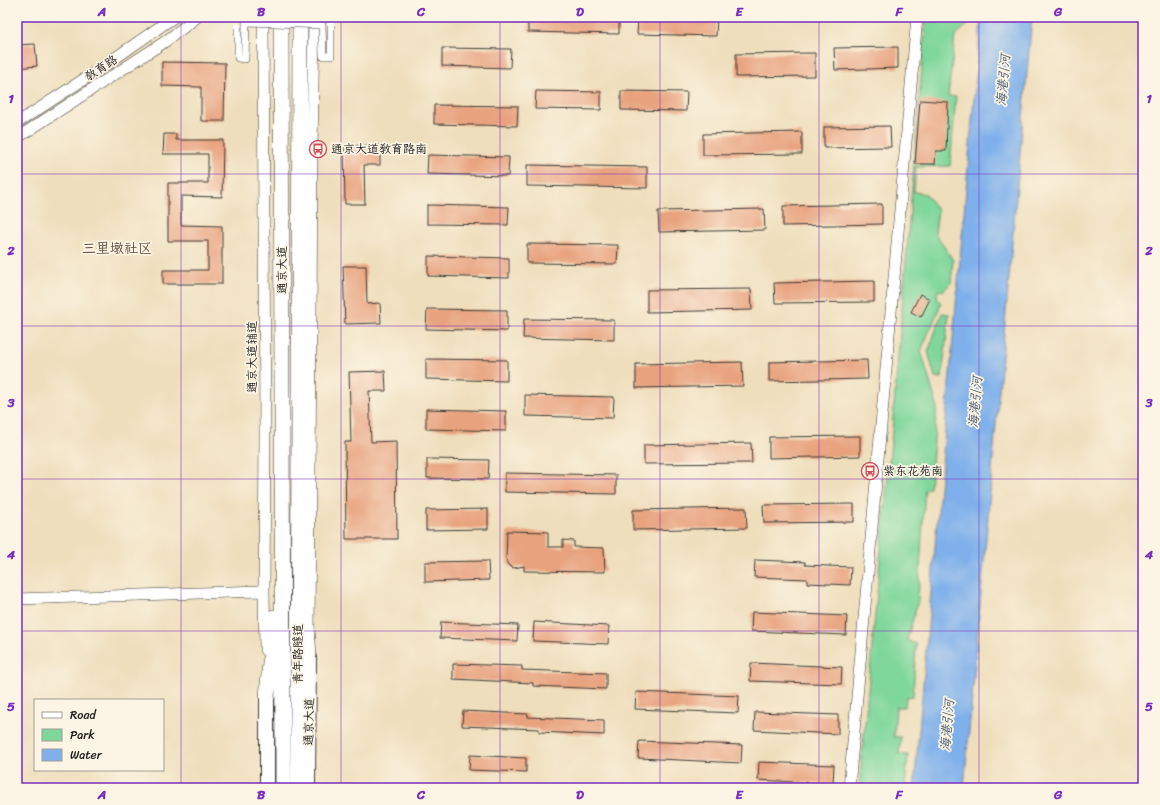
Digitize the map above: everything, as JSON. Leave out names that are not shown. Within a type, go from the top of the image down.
[{"type":"highway","name":"通京大道","points":[[281,17],[282,522]]},
{"type":"highway","name":"通京大道","points":[[299,520],[300,17]]},
{"type":"highway","points":[[299,520],[309,656]]},
{"type":"highway","name":"青年路隧道","points":[[298,788],[299,520]]},
{"type":"highway","points":[[266,697],[282,522]]},
{"type":"highway","name":"青年路隧道","points":[[282,522],[283,788]]},
{"type":"main road","name":"通京大道","points":[[308,788],[309,656]]},
{"type":"main road","points":[[266,697],[266,788]]},
{"type":"street","name":"教育路","points":[[17,123],[98,70],[174,17]]},
{"type":"street","name":"教育路","points":[[17,138],[166,41],[197,17]]},
{"type":"street","name":"通京大道辅道","points":[[263,17],[265,424],[264,591],[266,697]]},
{"type":"street","points":[[309,656],[314,17]]},
{"type":"street","points":[[849,788],[917,17]]},
{"type":"street","points":[[238,27],[238,58],[246,59],[246,22],[322,25],[323,56],[331,56],[331,25]]},
{"type":"street","points":[[17,599],[264,591]]},
{"type":"green space","points":[[926,17],[972,17],[972,20],[955,36],[948,96],[956,97],[950,166],[916,167],[914,192],[926,194],[938,211],[935,233],[953,260],[951,283],[943,291],[938,290],[937,297],[941,304],[921,351],[937,406],[930,488],[925,489],[918,601],[907,640],[916,644],[913,696],[906,697],[905,707],[896,707],[894,737],[901,737],[899,754],[908,755],[905,788],[859,788],[892,430]]},
{"type":"green space","points":[[942,313],[949,314],[942,378],[935,377],[928,352]]},
{"type":"water","name":"海港引河","points":[[981,17],[1032,17],[964,788],[914,788]]},
{"type":"building","points":[[528,17],[619,17],[619,34],[528,32]]},
{"type":"building","points":[[638,17],[717,17],[716,36],[637,34]]},
{"type":"building","points":[[35,44],[37,66],[17,68],[17,45]]},
{"type":"building","points":[[898,47],[898,68],[835,70],[834,48]]},
{"type":"building","points":[[442,48],[511,49],[510,68],[442,66]]},
{"type":"building","points":[[815,53],[815,76],[736,77],[736,54]]},
{"type":"building","points":[[162,62],[225,63],[224,121],[201,121],[201,87],[162,86]]},
{"type":"building","points":[[536,91],[601,92],[601,110],[535,109]]},
{"type":"building","points":[[621,91],[687,92],[686,111],[621,110]]},
{"type":"building","points":[[920,100],[948,102],[946,151],[936,151],[935,164],[915,164]]},
{"type":"building","points":[[434,105],[518,106],[517,126],[434,124]]},
{"type":"building","points":[[890,126],[891,147],[824,148],[824,127]]},
{"type":"building","points":[[802,132],[802,154],[703,155],[703,134]]},
{"type":"building","points":[[164,134],[176,134],[176,140],[223,140],[222,197],[181,196],[181,225],[222,226],[222,284],[163,284],[163,270],[208,270],[208,241],[168,241],[168,183],[208,183],[208,154],[163,154]]},
{"type":"building","points":[[380,145],[380,165],[364,165],[365,204],[345,204],[344,146]]},
{"type":"building","points":[[428,155],[509,157],[508,176],[427,174]]},
{"type":"building","points":[[527,165],[647,167],[647,188],[527,186]]},
{"type":"building","points":[[882,204],[882,224],[783,226],[783,206]]},
{"type":"building","points":[[427,205],[509,207],[508,225],[427,224]]},
{"type":"building","points":[[764,209],[765,230],[659,232],[658,211]]},
{"type":"building","points":[[527,244],[618,245],[617,264],[527,263]]},
{"type":"building","points":[[428,256],[509,258],[509,278],[428,276]]},
{"type":"building","points":[[343,266],[366,266],[367,304],[380,303],[381,323],[345,324]]},
{"type":"building","points":[[874,281],[874,302],[775,303],[774,283]]},
{"type":"building","points":[[751,289],[752,310],[647,312],[647,290]]},
{"type":"building","points":[[920,294],[930,299],[921,317],[911,312]]},
{"type":"building","points":[[427,309],[507,310],[507,331],[426,329]]},
{"type":"building","points":[[524,319],[614,320],[614,340],[523,338]]},
{"type":"building","points":[[426,359],[507,360],[507,381],[426,379]]},
{"type":"building","points":[[867,360],[868,379],[769,381],[769,362]]},
{"type":"building","points":[[742,362],[743,386],[636,388],[636,364]]},
{"type":"building","points":[[385,371],[386,391],[369,391],[371,442],[396,441],[397,539],[346,539],[345,442],[351,442],[349,372]]},
{"type":"building","points":[[525,395],[614,397],[613,418],[525,416]]},
{"type":"building","points":[[426,409],[506,411],[506,431],[426,429]]},
{"type":"building","points":[[860,436],[860,456],[769,458],[769,437]]},
{"type":"building","points":[[751,443],[752,463],[644,464],[644,445]]},
{"type":"building","points":[[427,459],[489,460],[488,479],[427,478]]},
{"type":"building","points":[[505,473],[616,475],[616,494],[505,492]]},
{"type":"building","points":[[854,504],[854,522],[764,523],[763,505]]},
{"type":"building","points":[[746,508],[747,528],[633,530],[633,510]]},
{"type":"building","points":[[488,509],[488,529],[426,530],[426,510]]},
{"type":"building","points":[[507,531],[548,532],[548,547],[563,547],[563,540],[574,541],[574,547],[604,548],[605,572],[524,571],[524,566],[514,568],[509,566],[506,558]]},
{"type":"building","points":[[755,560],[805,562],[805,565],[851,567],[850,585],[807,583],[807,579],[754,577]]},
{"type":"building","points":[[488,561],[489,580],[425,582],[425,562]]},
{"type":"building","points":[[752,612],[847,616],[846,635],[751,631]]},
{"type":"building","points":[[441,622],[518,625],[517,641],[440,638]]},
{"type":"building","points":[[534,622],[609,626],[608,644],[533,641]]},
{"type":"building","points":[[751,663],[842,667],[841,684],[750,681]]},
{"type":"building","points":[[453,664],[522,666],[522,670],[606,673],[606,689],[533,686],[533,683],[453,679]]},
{"type":"building","points":[[636,692],[739,696],[738,713],[635,709]]},
{"type":"building","points":[[463,711],[528,714],[528,717],[604,720],[604,735],[539,732],[539,729],[462,726]]},
{"type":"building","points":[[755,712],[838,715],[838,734],[754,730]]},
{"type":"building","points":[[639,741],[742,745],[741,763],[638,758]]},
{"type":"building","points":[[470,755],[526,758],[526,772],[469,770]]},
{"type":"building","points":[[759,762],[834,765],[833,784],[758,780]]},
{"type":"place","name":"通京大道教育路南","points":[[318,149]]},
{"type":"place","name":"紫东花苑南","points":[[870,471]]},
{"type":"district","name":"三里墩社区","points":[[117,248]]}]
